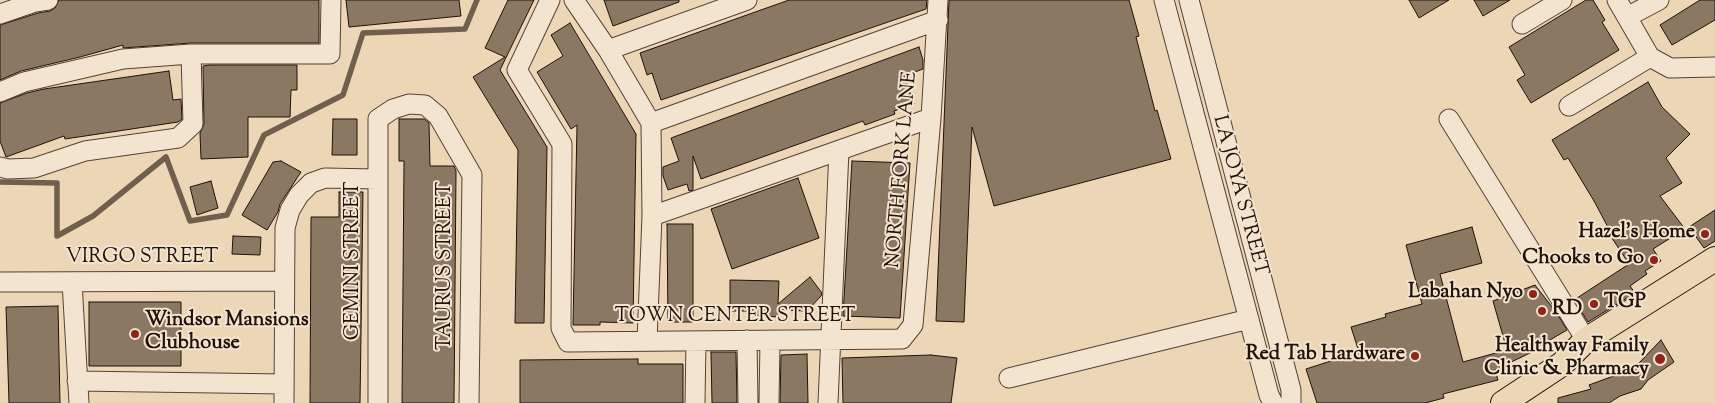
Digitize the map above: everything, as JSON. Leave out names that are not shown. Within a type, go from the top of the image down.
[{"type":"main road","points":[[1504,403],[1562,364],[1586,340],[1715,259]]},
{"type":"main road","points":[[1562,364],[1580,361],[1715,275]]},
{"type":"street","points":[[0,14],[35,2],[48,0]]},
{"type":"street","points":[[0,92],[24,82],[123,59],[191,54],[330,54],[331,0]]},
{"type":"street","name":"TOWN CENTER STREET","points":[[550,0],[517,70],[562,144],[561,328],[568,342],[902,339]]},
{"type":"street","points":[[574,0],[608,50],[651,123],[652,216],[647,341]]},
{"type":"street","points":[[608,50],[747,0]]},
{"type":"street","name":"NORTH FORK LANE","points":[[902,339],[913,325],[931,118],[938,0]]},
{"type":"street","name":"LA JOYA STREET","points":[[1164,0],[1269,395],[1273,403]]},
{"type":"street","name":"LA JOYA STREET","points":[[1189,0],[1291,390],[1291,403]]},
{"type":"street","points":[[1522,24],[1562,0]]},
{"type":"street","points":[[1617,0],[1650,57],[1670,68],[1715,67]]},
{"type":"street","points":[[1627,17],[1659,0]]},
{"type":"street","points":[[651,123],[938,20]]},
{"type":"street","points":[[0,167],[8,169],[34,168],[85,152],[178,138],[193,124],[191,54]]},
{"type":"street","points":[[1569,106],[1650,57]]},
{"type":"street","name":"TAURUS STREET","points":[[378,119],[393,109],[409,104],[425,105],[438,116],[472,174],[469,403]]},
{"type":"street","points":[[652,216],[931,118]]},
{"type":"street","name":"GEMINI STREET","points":[[378,119],[378,403]]},
{"type":"street","points":[[1449,119],[1586,340]]},
{"type":"street","points":[[828,403],[840,150]]},
{"type":"street","points":[[78,381],[284,394],[285,228],[290,210],[299,194],[311,183],[325,178],[377,179]]},
{"type":"street","name":"VIRGO STREET","points":[[0,282],[284,281]]},
{"type":"street","points":[[72,282],[79,403]]},
{"type":"street","points":[[1009,378],[1249,319]]},
{"type":"street","points":[[747,340],[748,403]]},
{"type":"street","points":[[769,403],[770,340]]},
{"type":"street","points":[[695,403],[696,341]]},
{"type":"building","points":[[59,0],[319,0],[319,43],[191,43],[123,48],[123,45],[21,71],[0,80],[0,25],[50,11],[55,8]]},
{"type":"building","points":[[346,0],[459,0],[461,16],[349,27]]},
{"type":"building","points":[[508,0],[534,0],[500,70],[547,147],[544,323],[515,323],[518,150],[473,77],[505,57],[485,48]]},
{"type":"building","points":[[604,0],[679,0],[679,2],[613,26]]},
{"type":"building","points":[[789,0],[927,0],[926,9],[661,100],[652,73],[647,75],[640,53]]},
{"type":"building","points":[[949,0],[1129,0],[1139,36],[1136,37],[1155,111],[1157,110],[1171,159],[994,206],[972,127],[964,322],[936,321]]},
{"type":"building","points":[[1409,0],[1449,0],[1419,18]]},
{"type":"building","points":[[1474,0],[1510,0],[1483,16]]},
{"type":"building","points":[[1586,0],[1593,0],[1605,20],[1602,22],[1619,50],[1531,103],[1517,80],[1525,75],[1509,47]]},
{"type":"building","points":[[1700,0],[1715,0],[1715,20],[1672,45],[1660,25]]},
{"type":"building","points":[[570,23],[636,134],[633,323],[600,322],[600,325],[573,325],[577,125],[571,129],[537,72],[563,56],[551,35]]},
{"type":"building","points":[[919,47],[923,60],[923,69],[904,76],[914,104],[894,111],[895,114],[865,125],[863,121],[701,179],[693,156],[693,190],[689,191],[687,184],[668,190],[663,176],[663,167],[679,161],[671,138]]},
{"type":"building","points":[[297,65],[297,90],[291,90],[290,117],[248,117],[248,157],[201,159],[200,133],[204,124],[203,66]]},
{"type":"building","points":[[169,71],[173,100],[181,99],[182,119],[178,122],[65,139],[64,136],[6,157],[0,141],[0,103],[44,89]]},
{"type":"building","points":[[1648,82],[1662,107],[1690,134],[1666,158],[1682,183],[1660,196],[1685,229],[1653,249],[1661,261],[1645,271],[1647,274],[1630,286],[1635,293],[1588,322],[1574,300],[1629,264],[1608,232],[1610,231],[1594,201],[1568,158],[1564,160],[1552,140]]},
{"type":"building","points":[[333,119],[357,119],[357,155],[332,155]]},
{"type":"building","points":[[399,119],[424,119],[429,123],[430,166],[454,166],[456,171],[454,403],[402,403],[404,161],[399,161]]},
{"type":"building","points":[[281,161],[301,172],[280,204],[278,212],[267,230],[242,215],[273,162]]},
{"type":"building","points":[[852,161],[910,163],[900,318],[843,316]]},
{"type":"building","points":[[798,178],[819,238],[732,269],[711,209]]},
{"type":"building","points":[[211,181],[218,208],[197,215],[190,187]]},
{"type":"building","points":[[339,192],[363,192],[360,403],[310,403],[311,217],[339,217]]},
{"type":"building","name":"Hazel's Home","points":[[1715,210],[1715,241],[1704,248],[1689,227]]},
{"type":"building","points":[[667,224],[693,224],[693,322],[668,322]]},
{"type":"building","points":[[1472,227],[1482,263],[1440,274],[1463,362],[1507,350],[1493,301],[1535,285],[1567,330],[1536,348],[1536,350],[1495,370],[1498,380],[1443,394],[1444,398],[1425,403],[1317,403],[1306,369],[1359,352],[1351,327],[1386,317],[1385,314],[1422,304],[1406,245]]},
{"type":"building","points":[[233,236],[261,237],[260,255],[232,254]]},
{"type":"building","points":[[810,277],[822,293],[807,311],[778,310],[778,317],[750,315],[750,311],[730,311],[730,280],[779,281],[778,304]]},
{"type":"building","name":"Windsor Mansions Clubhouse","points":[[89,302],[181,302],[181,366],[89,366]]},
{"type":"building","points":[[58,306],[60,403],[9,403],[6,307]]},
{"type":"building","points":[[1661,340],[1674,362],[1648,380],[1641,389],[1620,396],[1609,403],[1558,403],[1558,398],[1591,389],[1589,385],[1630,370]]},
{"type":"building","points":[[711,352],[736,352],[737,403],[712,403]]},
{"type":"building","points":[[807,354],[808,403],[780,403],[781,355]]},
{"type":"building","points":[[931,355],[957,358],[951,403],[843,403],[842,358]]},
{"type":"building","points":[[638,359],[638,364],[683,364],[683,403],[520,403],[520,360]]},
{"type":"waterway","points":[[0,182],[57,183],[57,236],[93,216],[166,157],[190,221],[227,215],[264,135],[343,95],[363,33],[465,29],[477,0]]},
{"type":"place","name":"Hazel's Home","points":[[1705,234]]},
{"type":"place","name":"Chooks to Go","points":[[1654,260]]},
{"type":"place","name":"Labahan Nyo","points":[[1533,294]]},
{"type":"place","name":"TGP","points":[[1594,304]]},
{"type":"place","name":"RD","points":[[1542,311]]},
{"type":"place","name":"Windsor Mansions Clubhouse","points":[[135,334]]},
{"type":"place","name":"Red Tab Hardware","points":[[1415,356]]},
{"type":"place","name":"Healthway Family Clinic & Pharmacy","points":[[1660,359]]}]
